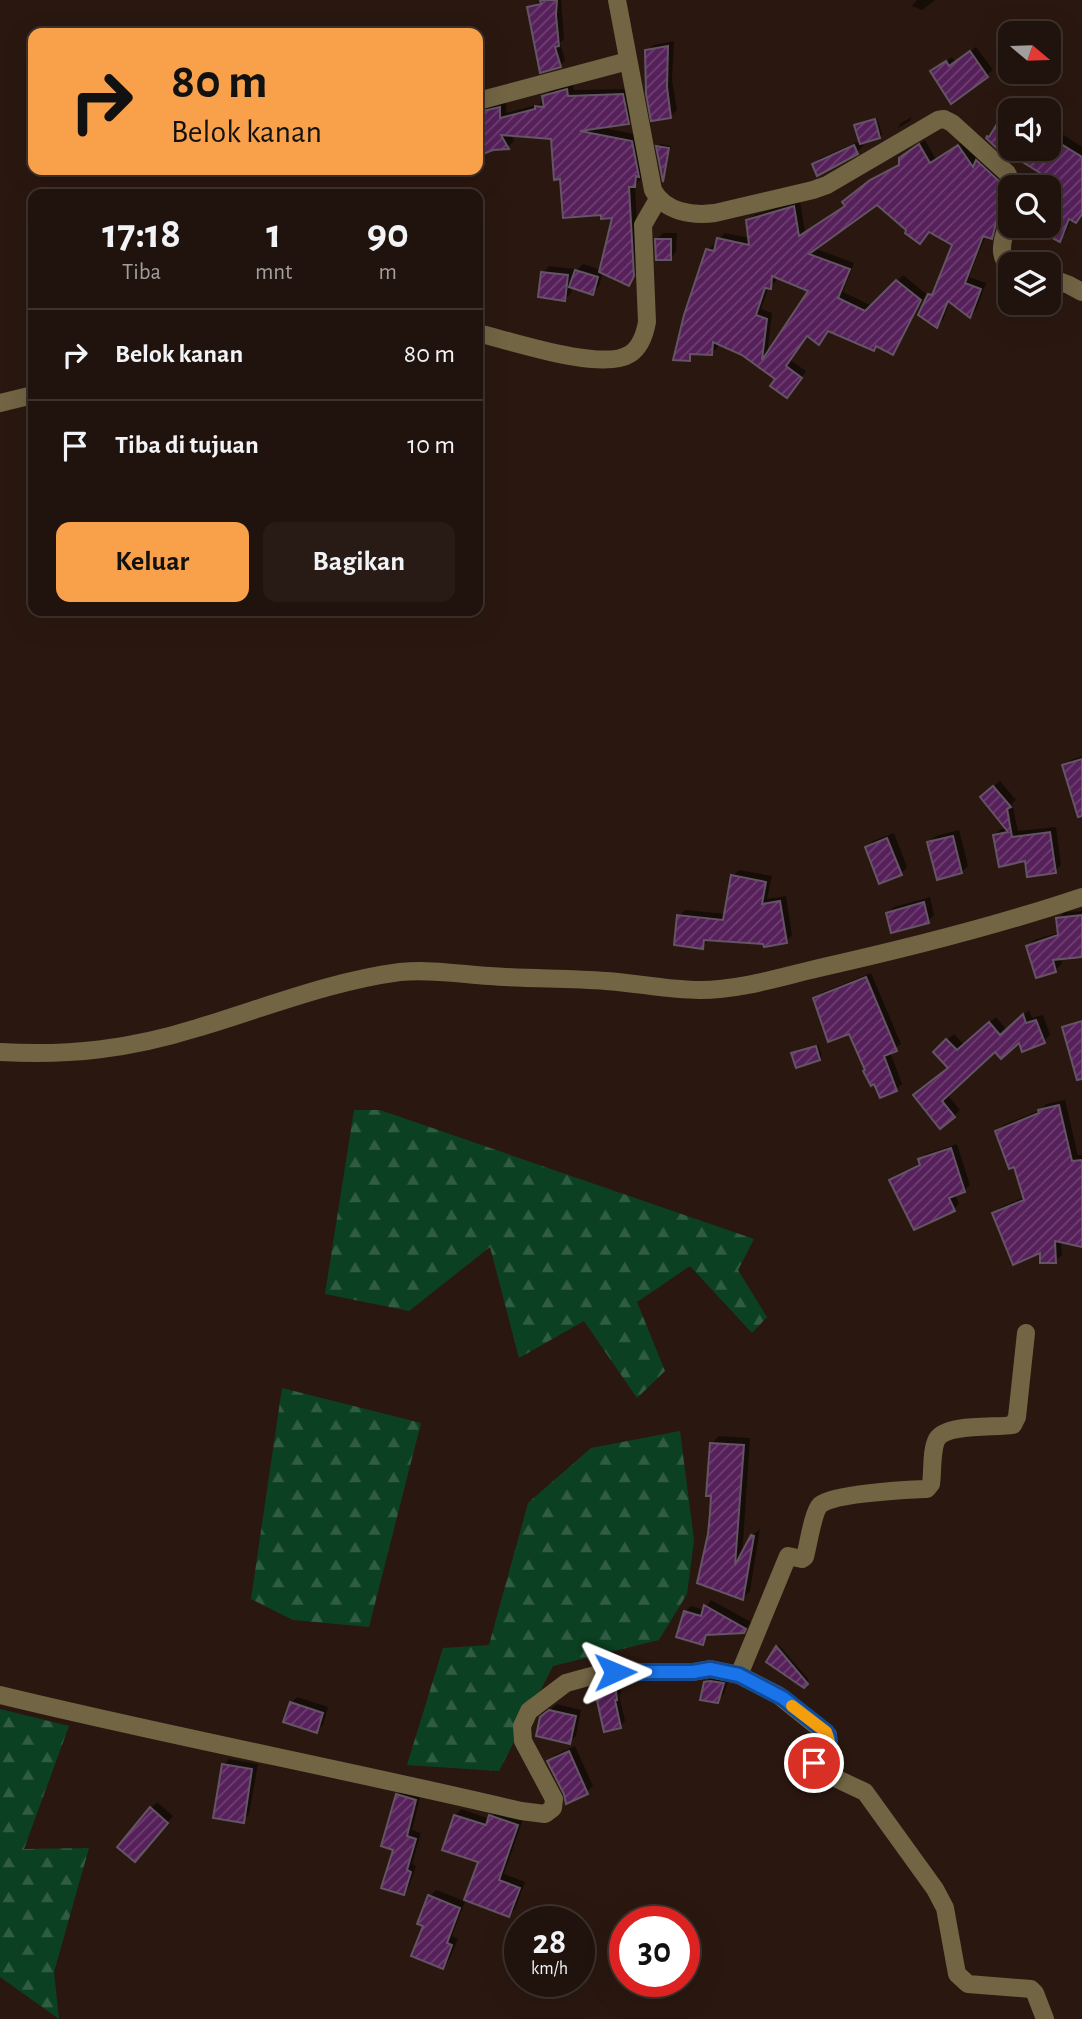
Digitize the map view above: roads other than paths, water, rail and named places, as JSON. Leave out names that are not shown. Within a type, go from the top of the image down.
[{"type":"street","points":[[617,0],[653,190],[658,199],[671,208],[704,214],[813,190],[844,176],[938,120],[944,119],[952,123],[1008,175]]},
{"type":"street","points":[[483,100],[628,61]]},
{"type":"street","points":[[483,334],[590,360],[620,358],[632,353],[645,334],[647,321],[643,225],[658,199]]},
{"type":"street","points":[[1061,282],[1082,292]]},
{"type":"street","points":[[0,403],[28,396]]},
{"type":"street","points":[[0,1052],[68,1054],[128,1045],[185,1032],[352,982],[402,972],[608,981],[689,990],[729,988],[962,934],[1082,897]]},
{"type":"street","points":[[739,1675],[788,1556],[802,1559],[805,1557],[818,1507],[839,1498],[927,1489],[932,1484],[935,1446],[942,1434],[957,1429],[1011,1426],[1015,1423],[1026,1333]]},
{"type":"street","points":[[0,1695],[143,1729],[545,1814],[553,1808],[554,1799],[523,1741],[522,1734],[524,1720],[533,1706],[566,1683],[599,1674],[636,1671],[693,1672],[710,1669],[739,1675],[783,1698],[826,1732],[829,1738],[828,1748],[814,1763],[814,1769],[865,1792],[935,1889],[944,1908],[955,1967],[960,1979],[968,1984],[1031,1989],[1045,2019]]}]
